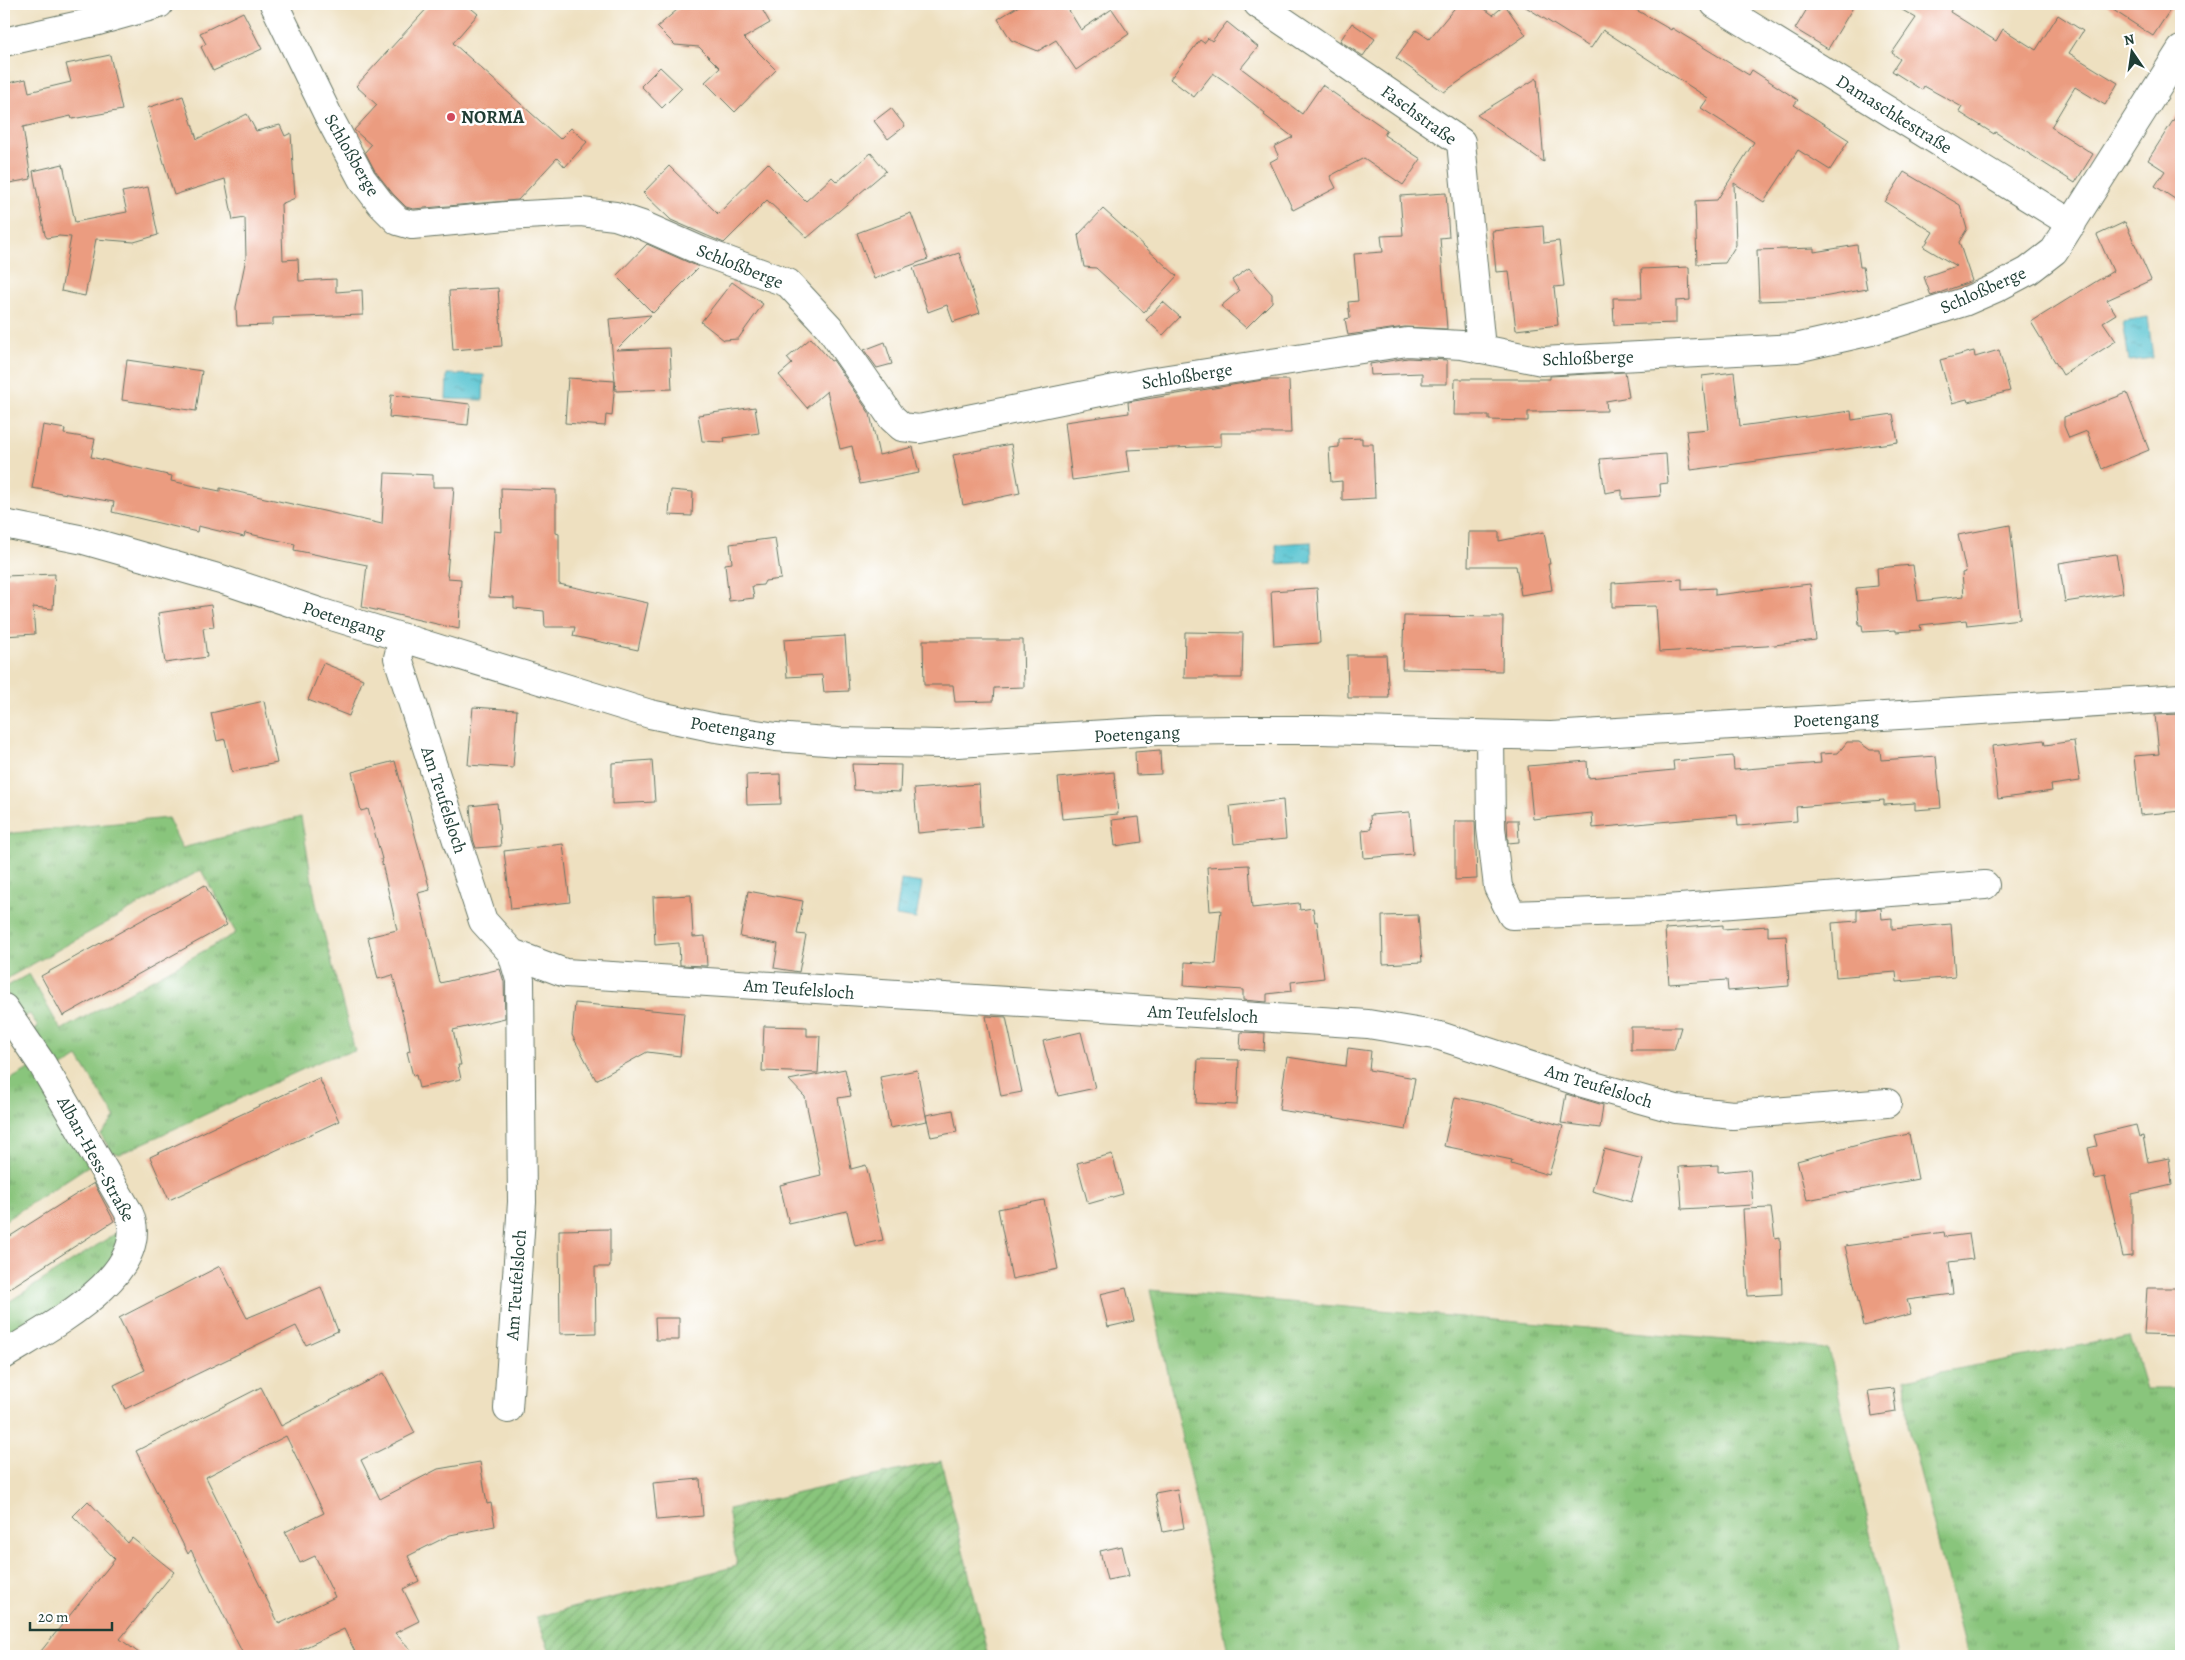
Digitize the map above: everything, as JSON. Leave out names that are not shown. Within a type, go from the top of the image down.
[{"type":"street","points":[[4,42],[160,4]]},
{"type":"street","name":"Schloßberge","points":[[274,4],[328,115],[362,179],[398,221],[412,225],[506,216],[581,212],[615,216],[642,225],[701,251],[788,283],[829,327],[892,418],[902,427],[919,429],[1149,382],[1407,342],[1441,343],[1479,348],[1524,359],[1550,361],[1785,349],[1831,342],[1944,309],[1996,288],[2028,271],[2054,251],[2181,50]]},
{"type":"street","name":"Faschstraße","points":[[1258,4],[1461,142],[1480,338],[1479,348]]},
{"type":"street","name":"Damaschkestraße","points":[[1715,4],[2072,224]]},
{"type":"street","name":"Poetengang","points":[[4,524],[84,540],[184,568],[650,714],[716,728],[776,737],[838,742],[941,744],[1156,732],[1238,730],[1321,730],[1551,736],[2181,698]]},
{"type":"street","name":"Am Teufelsloch","points":[[403,638],[398,658],[483,921],[512,953],[520,980],[522,1202],[508,1409]]},
{"type":"street","points":[[1490,735],[1491,828],[1498,887],[1512,914],[1653,910],[1985,885]]},
{"type":"street","name":"Am Teufelsloch","points":[[512,953],[566,973],[1368,1024],[1440,1036],[1583,1083],[1676,1109],[1733,1114],[1887,1103]]},
{"type":"street","name":"Alban-Hess-Straße","points":[[4,1008],[42,1064],[124,1203],[133,1222],[134,1234],[130,1248],[115,1273],[91,1299],[4,1355]]},
{"type":"green space","points":[[301,817],[316,903],[355,1051],[325,1059],[120,1154],[112,1152],[101,1135],[115,1117],[78,1057],[59,1069],[33,1032],[38,1027],[30,1014],[23,1017],[4,988],[29,974],[61,1030],[236,933],[201,870],[4,980],[4,834],[168,818],[182,848]]},
{"type":"green space","points":[[34,1066],[91,1164],[4,1221],[4,1083]]},
{"type":"green space","points":[[124,1228],[104,1275],[4,1346],[4,1305]]},
{"type":"green space","points":[[1150,1290],[1828,1349],[1898,1656],[1229,1656]]},
{"type":"green space","points":[[2130,1336],[2146,1388],[2181,1388],[2181,1656],[1967,1656],[1908,1425],[1905,1379]]},
{"type":"green space","points":[[941,1461],[989,1656],[552,1656],[536,1617],[737,1566],[728,1509]]},
{"type":"water","points":[[2148,317],[2153,358],[2129,361],[2123,321]]},
{"type":"water","points":[[447,374],[484,375],[483,400],[446,399]]},
{"type":"water","points":[[1311,542],[1312,562],[1277,564],[1276,544]]},
{"type":"water","points":[[901,880],[922,883],[916,919],[896,916]]},
{"type":"building","name":"NORMA","points":[[431,4],[466,4],[478,14],[453,43],[560,139],[571,128],[587,142],[565,167],[557,158],[518,200],[413,209],[406,207],[375,171],[365,152],[371,145],[354,130],[377,105],[356,86]]},
{"type":"building","points":[[684,4],[759,4],[770,23],[744,38],[776,70],[735,112],[705,82],[720,68],[699,47],[675,45],[657,27]]},
{"type":"building","points":[[1022,4],[1065,4],[1081,30],[1112,9],[1129,34],[1076,70],[1056,40],[1038,51],[1011,40],[998,19]]},
{"type":"building","points":[[1458,4],[1478,4],[1493,15],[1505,5],[1526,35],[1444,92],[1396,58],[1416,30],[1429,39]]},
{"type":"building","points":[[1521,4],[1626,4],[1671,30],[1672,28],[1749,75],[1752,70],[1798,100],[1794,105],[1849,140],[1830,170],[1798,150],[1764,202],[1734,183],[1736,245],[1725,263],[1697,264],[1695,201],[1717,200],[1754,142],[1701,108],[1708,98],[1603,30],[1591,48]]},
{"type":"building","points":[[1810,4],[1855,4],[1828,49],[1795,29]]},
{"type":"building","points":[[1892,4],[1954,4],[1950,12],[1996,41],[2003,29],[2036,50],[2058,15],[2083,31],[2069,53],[2118,83],[2105,105],[2075,87],[2051,127],[2093,154],[2075,183],[1995,132],[1994,134],[1959,112],[1962,107],[1924,86],[1922,90],[1892,71],[1900,59],[1892,53],[1916,18]]},
{"type":"building","points":[[2104,4],[2174,4],[2153,36]]},
{"type":"building","points":[[243,12],[262,49],[213,71],[201,47],[206,44],[200,33]]},
{"type":"building","points":[[1227,22],[1258,47],[1241,68],[1302,114],[1322,85],[1387,130],[1384,135],[1421,159],[1403,185],[1364,158],[1330,176],[1336,188],[1293,210],[1270,162],[1279,157],[1274,147],[1293,137],[1213,73],[1194,97],[1170,79],[1200,40],[1204,43],[1208,38],[1212,41]]},
{"type":"building","points":[[1352,23],[1375,39],[1363,56],[1340,41]]},
{"type":"building","points":[[110,55],[122,110],[72,119],[71,116],[23,127],[31,179],[4,184],[4,84],[26,79],[29,92],[71,82],[66,64]]},
{"type":"building","points":[[660,67],[682,88],[662,108],[641,86]]},
{"type":"building","points":[[1537,78],[1544,162],[1477,115]]},
{"type":"building","points":[[183,96],[197,139],[247,114],[256,131],[280,125],[285,136],[291,133],[295,198],[281,204],[283,260],[298,259],[299,281],[336,279],[336,292],[362,290],[363,315],[273,318],[273,325],[237,326],[236,307],[246,258],[245,218],[233,220],[225,179],[174,195],[147,108]]},
{"type":"building","points":[[891,108],[905,126],[888,139],[874,121]]},
{"type":"building","points":[[2181,108],[2181,203],[2155,186],[2165,171],[2148,160]]},
{"type":"building","points":[[871,153],[886,171],[807,238],[767,200],[724,243],[671,220],[643,193],[669,166],[718,214],[768,163],[806,201],[832,177],[837,182]]},
{"type":"building","points":[[63,164],[75,222],[127,212],[122,192],[148,187],[158,235],[134,242],[96,239],[85,296],[61,291],[71,237],[47,238],[45,235],[33,171]]},
{"type":"building","points":[[1904,172],[1960,205],[1967,229],[1959,242],[1972,281],[1931,296],[1924,277],[1956,266],[1924,247],[1933,232],[1885,202]]},
{"type":"building","points":[[1446,193],[1449,237],[1440,238],[1447,329],[1405,327],[1348,335],[1345,319],[1350,318],[1348,302],[1358,301],[1354,254],[1383,252],[1381,236],[1403,235],[1400,196]]},
{"type":"building","points":[[1103,209],[1177,276],[1144,312],[1096,268],[1084,267],[1078,235]]},
{"type":"building","points":[[911,213],[928,259],[874,279],[857,233]]},
{"type":"building","points":[[2125,222],[2151,280],[2107,300],[2116,314],[2103,322],[2116,341],[2063,375],[2031,322],[2113,271],[2097,235]]},
{"type":"building","points":[[1543,226],[1544,243],[1559,241],[1564,286],[1554,287],[1558,325],[1516,330],[1509,271],[1496,272],[1492,231]]},
{"type":"building","points":[[647,244],[699,267],[653,313],[616,276]]},
{"type":"building","points":[[1857,245],[1860,267],[1863,267],[1867,289],[1812,299],[1759,301],[1757,250],[1814,248],[1814,252]]},
{"type":"building","points":[[959,253],[980,313],[953,322],[947,305],[928,312],[913,268]]},
{"type":"building","points":[[1689,267],[1690,300],[1676,301],[1676,323],[1614,325],[1613,298],[1642,298],[1641,269]]},
{"type":"building","points":[[1249,268],[1272,294],[1272,302],[1246,328],[1221,306],[1239,291],[1232,280]]},
{"type":"building","points":[[732,282],[763,304],[738,339],[724,340],[701,322]]},
{"type":"building","points":[[498,288],[502,346],[453,350],[449,291]]},
{"type":"building","points":[[1163,302],[1180,317],[1163,335],[1146,320]]},
{"type":"building","points":[[651,315],[616,350],[670,348],[672,389],[616,391],[609,319]]},
{"type":"building","points":[[811,338],[831,361],[833,360],[870,414],[879,455],[913,447],[919,473],[860,484],[852,446],[840,449],[827,391],[807,408],[779,375],[792,364],[787,358]]},
{"type":"building","points":[[885,342],[892,364],[877,368],[864,350]]},
{"type":"building","points":[[1999,350],[2010,391],[1968,402],[1967,399],[1952,403],[1940,360],[1974,351],[1975,357]]},
{"type":"building","points":[[1408,358],[1447,360],[1447,384],[1422,384],[1422,373],[1371,375],[1370,364]]},
{"type":"building","points":[[127,360],[202,371],[196,411],[122,400]]},
{"type":"building","points":[[1625,372],[1629,397],[1606,401],[1607,411],[1528,412],[1528,421],[1489,420],[1489,415],[1454,415],[1455,379],[1550,379],[1550,376]]},
{"type":"building","points":[[1734,372],[1740,426],[1851,411],[1852,420],[1893,414],[1898,442],[1691,470],[1686,431],[1708,429],[1702,376]]},
{"type":"building","points":[[568,378],[615,381],[612,416],[606,415],[605,426],[565,423]]},
{"type":"building","points":[[1263,380],[1289,380],[1291,433],[1221,433],[1221,446],[1127,450],[1130,472],[1072,480],[1065,422],[1129,413],[1128,402]]},
{"type":"building","points":[[2127,393],[2149,450],[2102,469],[2087,431],[2069,438],[2064,426],[2064,417]]},
{"type":"building","points":[[391,395],[470,404],[468,425],[389,417]]},
{"type":"building","points":[[755,407],[759,433],[724,438],[725,442],[702,441],[698,415]]},
{"type":"building","points":[[43,425],[65,429],[64,434],[95,439],[91,457],[172,476],[171,481],[220,491],[220,488],[382,524],[385,473],[433,475],[433,487],[454,487],[447,575],[448,578],[461,579],[459,629],[362,607],[367,565],[294,550],[295,544],[245,533],[244,537],[198,526],[197,532],[112,512],[114,502],[32,488]]},
{"type":"building","points":[[1362,438],[1362,444],[1373,444],[1375,498],[1342,500],[1342,481],[1331,482],[1329,448],[1339,447],[1339,439]]},
{"type":"building","points":[[1011,444],[1020,493],[963,505],[953,455]]},
{"type":"building","points":[[1666,454],[1668,483],[1660,484],[1661,496],[1622,499],[1622,490],[1605,493],[1600,459]]},
{"type":"building","points":[[501,488],[556,490],[556,533],[559,534],[559,584],[648,603],[638,650],[573,636],[575,627],[545,627],[544,611],[514,608],[514,598],[489,597],[494,531],[502,532]]},
{"type":"building","points":[[671,490],[693,492],[692,516],[669,515]]},
{"type":"building","points":[[2010,525],[2020,619],[1967,625],[1966,620],[1920,625],[1921,630],[1863,632],[1862,625],[1859,625],[1856,588],[1878,586],[1877,568],[1913,565],[1918,601],[1964,596],[1962,573],[1966,572],[1958,535]]},
{"type":"building","points":[[1469,532],[1499,532],[1499,541],[1544,532],[1550,564],[1548,564],[1552,590],[1521,595],[1516,566],[1468,566]]},
{"type":"building","points":[[775,538],[781,579],[765,581],[763,585],[752,586],[754,598],[729,601],[725,564],[732,563],[730,544]]},
{"type":"building","points":[[2116,554],[2123,593],[2065,602],[2059,563]]},
{"type":"building","points":[[55,574],[53,609],[33,607],[35,634],[4,636],[4,576]]},
{"type":"building","points":[[1682,579],[1682,590],[1715,588],[1715,595],[1810,584],[1816,640],[1766,646],[1659,652],[1656,606],[1612,607],[1612,583]]},
{"type":"building","points":[[1317,588],[1320,643],[1274,646],[1271,591]]},
{"type":"building","points":[[211,605],[214,627],[203,628],[207,657],[165,663],[158,613]]},
{"type":"building","points":[[1404,616],[1503,617],[1502,671],[1402,669]]},
{"type":"building","points":[[1185,632],[1243,633],[1242,678],[1184,678]]},
{"type":"building","points":[[845,636],[849,691],[824,692],[822,675],[787,677],[784,640]]},
{"type":"building","points":[[923,640],[1023,640],[1024,687],[994,688],[993,701],[955,702],[953,685],[924,685]]},
{"type":"building","points":[[1347,655],[1386,655],[1389,698],[1348,698]]},
{"type":"building","points":[[323,663],[363,679],[349,716],[308,700]]},
{"type":"building","points":[[264,701],[277,763],[232,772],[225,739],[217,741],[211,713]]},
{"type":"building","points":[[473,707],[517,710],[513,768],[468,765]]},
{"type":"building","points":[[2181,714],[2181,811],[2140,815],[2134,756],[2159,754],[2155,715]]},
{"type":"building","points":[[2044,740],[2045,745],[2074,741],[2080,781],[2051,785],[2052,791],[1998,799],[1992,746]]},
{"type":"building","points":[[1847,742],[1859,742],[1870,750],[1880,750],[1881,760],[1936,756],[1941,808],[1915,810],[1915,803],[1884,805],[1884,800],[1796,807],[1797,821],[1738,826],[1737,815],[1593,828],[1592,813],[1533,819],[1528,766],[1587,761],[1588,778],[1674,770],[1673,761],[1733,756],[1734,770],[1821,763],[1820,754],[1838,753]]},
{"type":"building","points":[[1160,750],[1161,774],[1136,775],[1135,752]]},
{"type":"building","points":[[652,760],[655,802],[612,804],[612,763]]},
{"type":"building","points":[[395,761],[430,890],[418,893],[440,983],[500,969],[504,982],[505,1018],[453,1030],[461,1065],[458,1065],[461,1079],[419,1088],[416,1075],[413,1076],[407,1052],[410,1051],[407,1032],[393,975],[378,979],[368,937],[397,930],[382,859],[368,809],[361,811],[352,772]]},
{"type":"building","points":[[852,764],[901,765],[900,792],[854,790]]},
{"type":"building","points":[[1114,772],[1118,814],[1062,819],[1058,778]]},
{"type":"building","points":[[780,774],[781,804],[747,805],[746,775]]},
{"type":"building","points":[[979,784],[982,827],[918,833],[914,789]]},
{"type":"building","points":[[1283,800],[1286,839],[1234,844],[1230,806]]},
{"type":"building","points":[[497,803],[501,846],[476,848],[473,839],[470,806]]},
{"type":"building","points":[[1410,812],[1413,854],[1364,858],[1362,830],[1371,829],[1370,815]]},
{"type":"building","points":[[1139,817],[1142,842],[1115,846],[1112,820]]},
{"type":"building","points":[[1507,820],[1518,820],[1519,842],[1508,843]]},
{"type":"building","points":[[1455,821],[1475,821],[1477,879],[1455,880]]},
{"type":"building","points":[[563,844],[570,902],[511,909],[504,851]]},
{"type":"building","points":[[1249,865],[1252,908],[1299,903],[1300,910],[1313,908],[1315,922],[1317,921],[1324,978],[1291,982],[1292,991],[1267,994],[1267,1002],[1243,1000],[1243,990],[1184,986],[1185,962],[1216,964],[1221,910],[1210,911],[1207,867]]},
{"type":"building","points":[[205,885],[227,925],[63,1016],[41,976]]},
{"type":"building","points":[[748,891],[803,901],[797,934],[806,935],[799,972],[774,968],[778,944],[740,937]]},
{"type":"building","points":[[691,895],[693,937],[705,936],[707,966],[680,965],[679,943],[655,945],[653,897]]},
{"type":"building","points":[[1881,908],[1882,919],[1892,918],[1892,929],[1951,924],[1955,977],[1897,982],[1896,972],[1836,977],[1832,923],[1857,921],[1857,910]]},
{"type":"building","points":[[1418,915],[1422,962],[1383,964],[1382,916]]},
{"type":"building","points":[[1723,925],[1723,929],[1768,926],[1768,936],[1786,935],[1789,986],[1728,991],[1727,980],[1669,984],[1665,929]]},
{"type":"building","points":[[575,1003],[684,1013],[680,1056],[647,1052],[596,1080],[572,1035]]},
{"type":"building","points":[[986,1016],[1006,1017],[1022,1092],[1001,1096]]},
{"type":"building","points":[[764,1026],[807,1027],[807,1036],[820,1036],[818,1073],[762,1071]]},
{"type":"building","points":[[1631,1027],[1681,1027],[1674,1050],[1631,1050]]},
{"type":"building","points":[[1081,1032],[1095,1088],[1058,1096],[1043,1041]]},
{"type":"building","points":[[1241,1032],[1265,1033],[1264,1051],[1240,1049]]},
{"type":"building","points":[[1348,1048],[1371,1051],[1369,1070],[1415,1078],[1406,1130],[1279,1110],[1287,1057],[1346,1066]]},
{"type":"building","points":[[1198,1059],[1239,1060],[1237,1105],[1196,1103]]},
{"type":"building","points":[[845,1069],[851,1096],[838,1098],[851,1169],[866,1165],[883,1240],[855,1246],[847,1211],[789,1224],[780,1185],[821,1175],[805,1097],[789,1080]]},
{"type":"building","points":[[917,1070],[927,1121],[890,1128],[880,1077]]},
{"type":"building","points":[[319,1078],[339,1121],[169,1200],[150,1157]]},
{"type":"building","points":[[1566,1094],[1603,1105],[1600,1128],[1561,1123]]},
{"type":"building","points":[[1455,1097],[1489,1104],[1563,1126],[1549,1175],[1511,1164],[1512,1160],[1444,1146]]},
{"type":"building","points":[[953,1110],[957,1132],[931,1137],[926,1115]]},
{"type":"building","points":[[2136,1125],[2139,1137],[2143,1136],[2148,1162],[2169,1158],[2172,1185],[2132,1194],[2132,1256],[2123,1257],[2105,1177],[2095,1179],[2088,1148],[2097,1146],[2094,1135]]},
{"type":"building","points":[[1909,1134],[1918,1179],[1807,1200],[1797,1161],[1873,1141]]},
{"type":"building","points":[[1604,1149],[1643,1159],[1631,1202],[1592,1191]]},
{"type":"building","points":[[1112,1154],[1123,1194],[1088,1204],[1077,1163]]},
{"type":"building","points":[[1718,1165],[1718,1172],[1750,1169],[1753,1205],[1682,1209],[1679,1167]]},
{"type":"building","points":[[94,1183],[114,1221],[4,1292],[4,1240]]},
{"type":"building","points":[[1044,1200],[1058,1269],[1012,1279],[998,1209]]},
{"type":"building","points":[[1771,1208],[1775,1238],[1780,1237],[1782,1294],[1748,1296],[1743,1209]]},
{"type":"building","points":[[610,1229],[610,1267],[595,1267],[596,1333],[560,1334],[559,1230]]},
{"type":"building","points":[[1944,1232],[1945,1237],[1969,1234],[1973,1259],[1949,1262],[1953,1294],[1907,1300],[1911,1314],[1864,1326],[1845,1246]]},
{"type":"building","points":[[220,1266],[247,1318],[321,1287],[338,1331],[306,1345],[296,1326],[125,1409],[114,1385],[145,1370],[119,1318]]},
{"type":"building","points":[[1126,1288],[1134,1321],[1108,1327],[1100,1294]]},
{"type":"building","points":[[2147,1288],[2181,1288],[2181,1336],[2144,1335]]},
{"type":"building","points":[[655,1318],[679,1318],[679,1340],[656,1340]]},
{"type":"building","points":[[384,1373],[415,1433],[361,1460],[380,1499],[438,1469],[480,1462],[487,1504],[491,1503],[495,1526],[450,1535],[408,1556],[419,1581],[403,1589],[419,1621],[395,1633],[417,1656],[357,1656],[344,1629],[287,1656],[244,1656],[191,1550],[188,1554],[136,1451],[261,1387],[281,1426]],"holes":[[[286,1436],[324,1513],[285,1532],[300,1563],[315,1556],[335,1597],[279,1624],[206,1477]]]},
{"type":"building","points":[[1893,1388],[1896,1412],[1872,1416],[1868,1391]]},
{"type":"building","points":[[700,1479],[703,1516],[657,1520],[653,1483]]},
{"type":"building","points":[[1177,1489],[1184,1528],[1163,1532],[1155,1493]]},
{"type":"building","points":[[88,1501],[128,1543],[132,1538],[174,1572],[120,1639],[143,1656],[37,1656],[115,1559],[73,1516]]},
{"type":"building","points":[[1122,1546],[1129,1576],[1107,1580],[1100,1551]]},
{"type":"place","name":"NORMA","points":[[451,117]]}]
